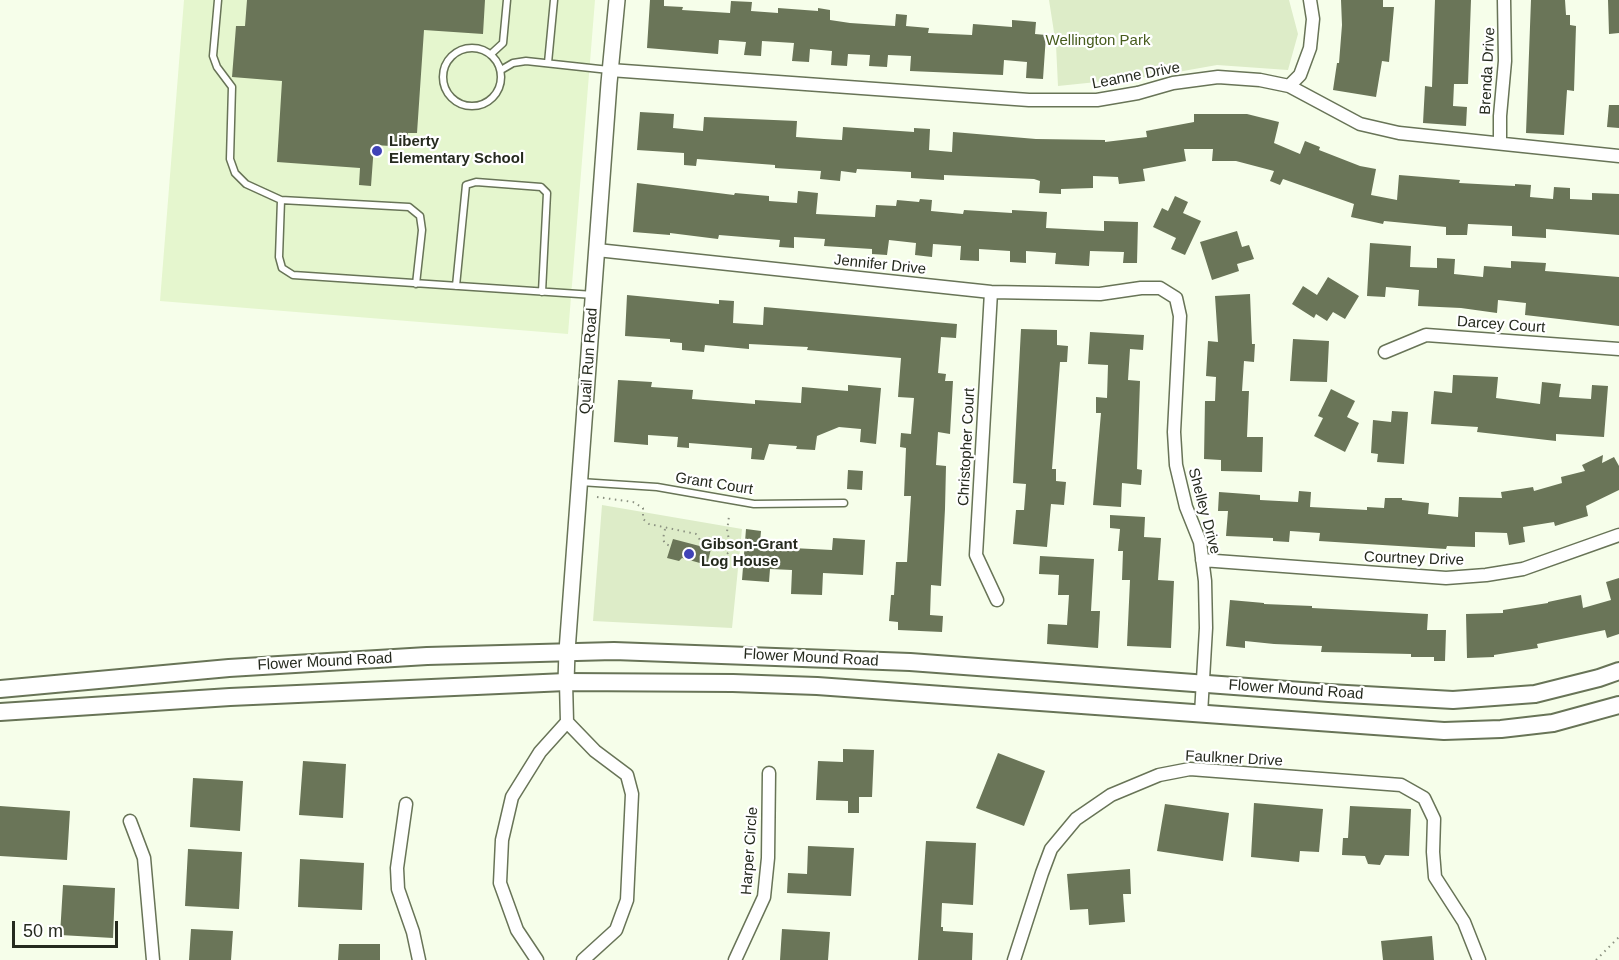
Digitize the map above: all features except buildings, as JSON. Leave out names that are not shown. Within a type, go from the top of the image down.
[{"type":"main road","name":"Flower Mound Road","points":[[0,689],[228,668],[427,656],[567,651],[828,658],[1453,699],[1535,694],[1619,671]]},
{"type":"main road","name":"Flower Mound Road","points":[[0,712],[253,696],[566,682],[817,686],[1444,731],[1501,729],[1553,723],[1619,705]]},
{"type":"street","name":"Quail Run Road","points":[[567,722],[567,651],[617,0]]},
{"type":"street","points":[[1289,86],[1300,75],[1310,48],[1313,19],[1310,0]]},
{"type":"street","name":"Brenda Drive","points":[[1500,143],[1505,62],[1504,0]]},
{"type":"street","name":"Leanne Drive","points":[[610,70],[1029,100],[1097,100],[1138,93],[1173,83],[1218,77],[1260,80],[1289,86],[1360,124],[1399,133],[1619,156]]},
{"type":"street","name":"Jennifer Drive","points":[[597,250],[991,291],[1100,294],[1141,288],[1160,288]]},
{"type":"street","name":"Shelley Drive","points":[[1160,288],[1176,298],[1180,316],[1174,432],[1176,465],[1186,507],[1200,542],[1203,560],[1206,628],[1201,714]]},
{"type":"street","name":"Christopher Court","points":[[991,291],[976,555],[997,600]]},
{"type":"street","name":"Darcey Court","points":[[1385,352],[1426,335],[1619,349]]},
{"type":"street","name":"Courtney Drive","points":[[1203,560],[1446,578],[1523,569],[1619,535]]},
{"type":"street","points":[[537,960],[517,930],[500,884],[502,840],[512,797],[540,752],[567,722],[595,751],[627,775],[632,794],[627,900],[616,930],[584,960]]},
{"type":"street","name":"Faulkner Drive","points":[[1014,960],[1052,849],[1076,819],[1111,795],[1159,775],[1190,769],[1401,785],[1424,798],[1434,819],[1435,878],[1464,922],[1479,960]]},
{"type":"street","name":"Harper Circle","points":[[735,960],[764,897],[768,858],[769,773]]},
{"type":"street","points":[[406,804],[397,868],[398,889],[413,932],[419,960]]},
{"type":"street","points":[[130,821],[144,858],[153,960]]},
{"type":"lane","points":[[218,0],[213,56],[217,67],[232,87],[230,159],[235,172],[246,184],[281,200],[409,207],[420,216],[422,230],[416,284]]},
{"type":"lane","points":[[491,54],[503,43],[507,0]]},
{"type":"lane","points":[[548,63],[554,0]]},
{"type":"lane","points":[[465,48],[483,50],[491,54],[501,70],[499,89],[494,97],[476,106],[456,102],[444,86],[443,76],[450,58],[465,48]]},
{"type":"lane","points":[[501,70],[513,63],[526,61],[610,70]]},
{"type":"lane","points":[[456,286],[466,185],[476,182],[541,187],[547,193],[542,292]]},
{"type":"lane","points":[[281,200],[279,256],[282,268],[293,275],[594,295]]},
{"type":"lane","name":"Grant Court","points":[[580,482],[657,487],[754,504],[844,502]]},
{"type":"path","points":[[597,497],[633,502],[643,508],[643,519],[649,524],[696,534],[702,543],[724,557]]},
{"type":"path","points":[[720,570],[724,557],[729,552],[730,542],[727,532],[729,516]]},
{"type":"path","points":[[665,529],[663,539],[665,544],[671,546]]},
{"type":"path","points":[[711,549],[718,552]]},
{"type":"path","points":[[1596,960],[1619,937]]},
{"type":"shaded area","name":"Liberty Elementary School","points":[[184,0],[595,0],[568,334],[160,301]]},
{"type":"green space","name":"Wellington Park","points":[[1049,0],[1289,0],[1298,34],[1288,70],[1217,65],[1155,76],[1058,86],[1056,45]]},
{"type":"green space","points":[[602,505],[742,529],[732,628],[593,621]]},
{"type":"place","name":"Liberty Elementary School","points":[[377,151]]},
{"type":"place","name":"Gibson-Grant Log House","points":[[689,554]]}]
